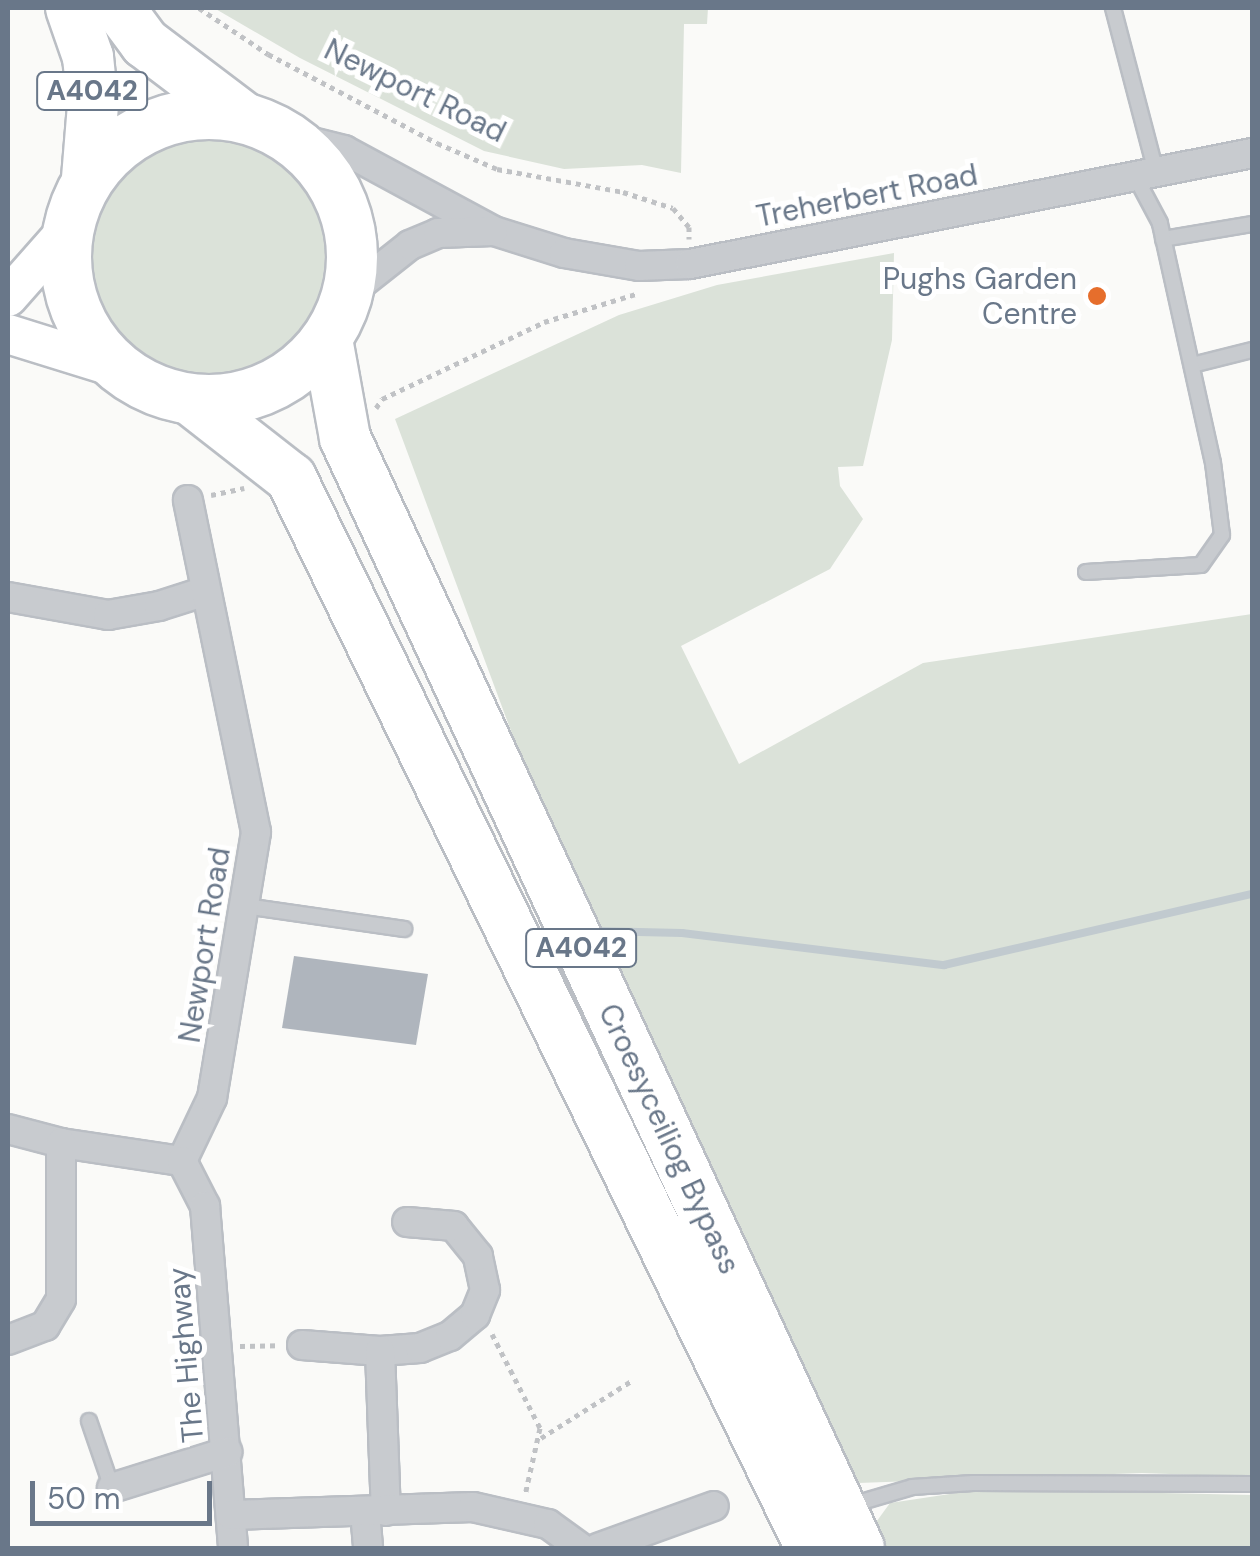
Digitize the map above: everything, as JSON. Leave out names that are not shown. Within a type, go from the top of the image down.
[{"type":"highway","name":"A4042","points":[[71,8],[88,56],[92,89],[88,178]]},
{"type":"highway","name":"A4042","points":[[120,8],[144,43],[266,126]]},
{"type":"highway","points":[[199,112],[266,126],[321,166],[344,205],[353,249],[348,294],[327,340],[300,368],[267,388],[230,400],[191,400],[150,388],[116,368],[90,340],[72,306],[64,268],[66,230],[88,178],[117,145],[156,122],[199,112]]},
{"type":"highway","name":"Croesyceiliog Bypass","points":[[327,340],[348,443],[850,1528]]},
{"type":"highway","name":"Croesyceiliog Bypass","points":[[191,400],[291,478],[810,1548]]},
{"type":"street","name":"Treherbert Road","points":[[266,126],[344,150],[494,231],[583,256],[639,266],[690,264],[1252,153]]},
{"type":"street","points":[[8,298],[66,230]]},
{"type":"street","name":"Treherbert Road","points":[[348,294],[410,245],[438,233],[494,231]]},
{"type":"street","points":[[8,334],[116,368]]},
{"type":"street","name":"Newport Road","points":[[182,1161],[212,1098],[256,832],[188,500]]},
{"type":"street","points":[[8,596],[108,614],[159,606],[206,591]]},
{"type":"street","points":[[8,1129],[61,1143],[182,1161]]},
{"type":"street","points":[[8,1340],[45,1326],[61,1299],[61,1143]]},
{"type":"street","name":"The Highway","points":[[182,1161],[205,1206],[233,1548]]},
{"type":"street","points":[[302,1345],[380,1351],[420,1348],[450,1336],[474,1315],[485,1290],[478,1256],[454,1226],[407,1222]]},
{"type":"street","points":[[368,1548],[375,1512],[380,1351]]},
{"type":"street","points":[[112,1488],[227,1452]]},
{"type":"street","points":[[598,1548],[714,1506]]},
{"type":"street","points":[[231,1515],[473,1507],[548,1524],[582,1548]]},
{"type":"lane","points":[[1086,572],[1202,564],[1222,535],[1192,365],[1146,174],[1113,8]]},
{"type":"lane","points":[[1163,239],[1252,224]]},
{"type":"lane","points":[[1192,365],[1252,350]]},
{"type":"lane","points":[[245,906],[404,929]]},
{"type":"lane","points":[[89,1421],[112,1488]]},
{"type":"lane","points":[[850,1528],[912,1487],[973,1483],[1252,1484]]},
{"type":"path","name":"Newport Road","points":[[199,8],[268,54],[437,142],[497,168],[623,192],[673,208],[689,227],[690,264]]},
{"type":"path","points":[[348,443],[359,436],[382,399],[544,322],[667,284],[690,264]]},
{"type":"path","points":[[188,500],[291,478]]},
{"type":"path","points":[[474,1315],[487,1324],[540,1428],[519,1517]]},
{"type":"path","points":[[217,1346],[302,1345]]},
{"type":"path","points":[[540,1438],[632,1382]]},
{"type":"shaded area","points":[[214,8],[708,8],[707,24],[684,24],[681,173],[642,165],[564,169],[484,151],[300,58]]},
{"type":"shaded area","points":[[209,137],[255,146],[295,172],[321,212],[330,258],[321,304],[295,344],[255,370],[209,379],[163,370],[123,344],[97,304],[88,258],[97,212],[123,172],[163,146]]},
{"type":"shaded area","points":[[894,253],[892,340],[863,466],[838,467],[840,486],[863,519],[830,569],[681,646],[739,764],[923,663],[1252,614],[1252,1477],[1142,1473],[858,1483],[673,1098],[527,774],[395,419],[619,315],[717,285]]},
{"type":"shaded area","points":[[983,1489],[1252,1495],[1252,1548],[885,1548],[874,1525],[890,1503]]},
{"type":"building","points":[[294,956],[428,974],[416,1045],[282,1028]]},
{"type":"waterway","points":[[595,931],[682,933],[944,965],[1252,894]]},
{"type":"place","name":"Pughs Garden Centre","points":[[1097,296]]}]
